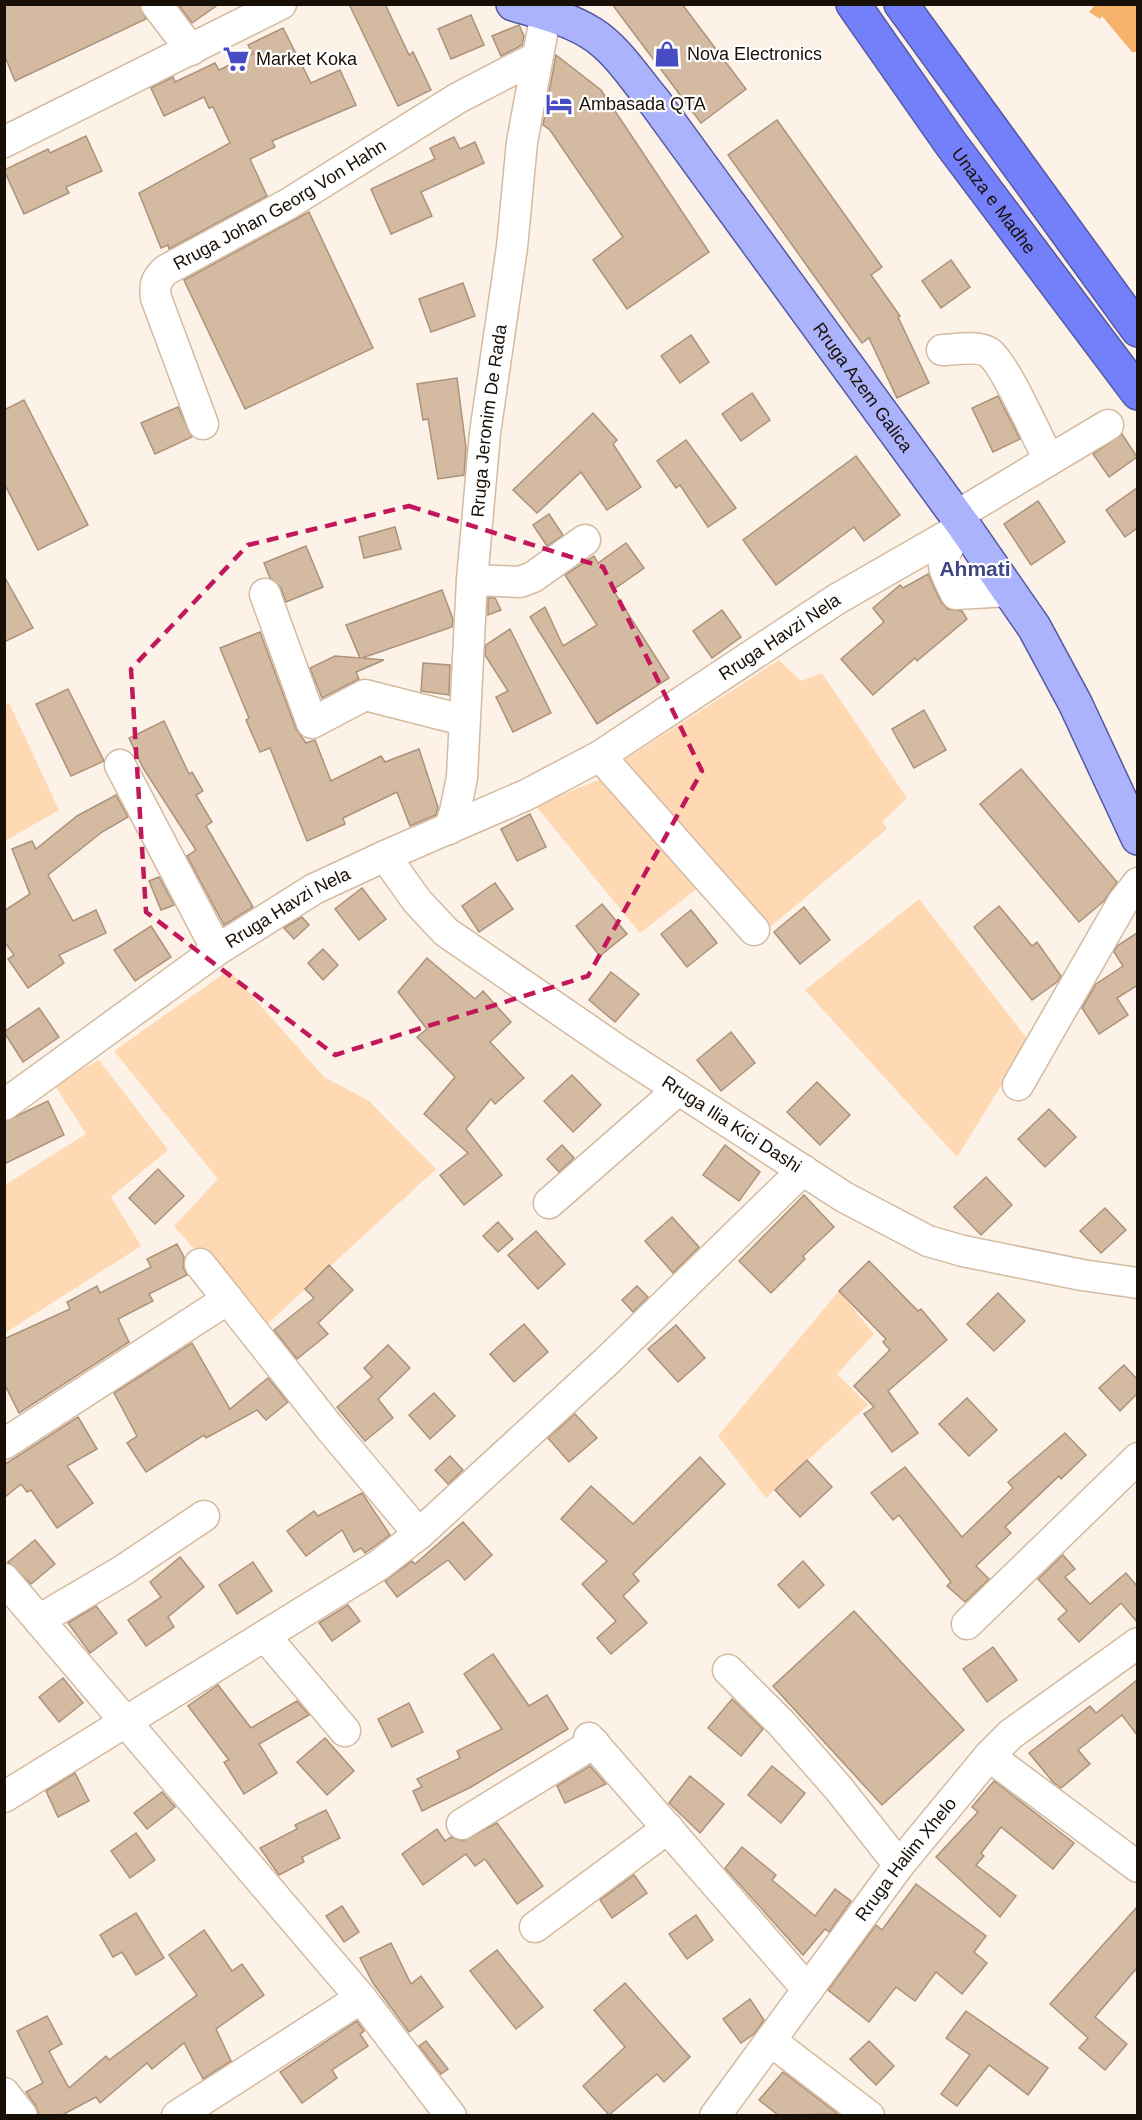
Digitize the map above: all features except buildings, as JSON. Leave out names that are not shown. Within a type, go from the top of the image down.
[{"type":"highway","points":[[829,4],[980,208],[1069,302]]},
{"type":"highway","name":"Unaza e Madhe","points":[[853,4],[951,144],[1137,393]]},
{"type":"highway","points":[[901,4],[1137,330]]},
{"type":"highway","points":[[924,4],[998,111],[1100,278]]},
{"type":"main road","name":"Rruga Azem Galica","points":[[513,4],[570,22],[593,35],[616,55],[654,101],[960,521],[1034,627],[1072,696],[1137,838]]},
{"type":"street","points":[[156,4],[191,50]]},
{"type":"street","points":[[4,142],[281,4]]},
{"type":"street","name":"Rruga Jeronim De Rada","points":[[449,829],[462,777],[463,720],[472,580],[485,433],[512,247],[522,142],[546,13]]},
{"type":"street","name":"Rruga Johan Georg Von Hahn","points":[[203,424],[156,298],[154,288],[157,279],[166,270],[288,204],[375,152],[459,98],[537,57]]},
{"type":"street","points":[[942,350],[976,349],[988,352],[1003,370],[1049,460]]},
{"type":"street","name":"Rruga Havzi Nela","points":[[7,1096],[217,950],[314,890],[385,856],[526,795],[600,756],[837,599],[960,521],[1049,460],[1108,424]]},
{"type":"street","points":[[960,521],[945,550],[942,566],[956,594],[1009,591]]},
{"type":"street","points":[[472,580],[520,582],[533,577],[585,540]]},
{"type":"street","points":[[265,594],[312,723],[365,695],[463,720]]},
{"type":"street","points":[[600,756],[754,930]]},
{"type":"street","points":[[120,765],[217,950]]},
{"type":"street","name":"Rruga Ilia Kici Dashi","points":[[385,856],[417,902],[446,932],[502,973],[844,1197],[928,1240],[963,1251],[1082,1275],[1137,1283]]},
{"type":"street","points":[[1018,1085],[1137,883]]},
{"type":"street","points":[[549,1203],[678,1090]]},
{"type":"street","points":[[4,1797],[379,1565],[419,1534],[607,1361],[803,1170]]},
{"type":"street","points":[[200,1264],[419,1534]]},
{"type":"street","points":[[4,1444],[228,1299]]},
{"type":"street","points":[[967,1623],[1137,1458]]},
{"type":"street","points":[[39,1620],[122,1571],[204,1516]]},
{"type":"street","points":[[4,1579],[124,1723],[361,1998],[451,2115]]},
{"type":"street","points":[[265,1636],[345,1731]]},
{"type":"street","name":"Rruga Halim Xhelo","points":[[715,2115],[899,1864],[989,1755],[1011,1734],[1137,1643]]},
{"type":"street","points":[[728,1670],[789,1732],[899,1864]]},
{"type":"street","points":[[462,1824],[591,1741],[808,1990]]},
{"type":"street","points":[[989,1755],[1137,1867]]},
{"type":"street","points":[[535,1927],[668,1828]]},
{"type":"street","points":[[177,2115],[361,1998]]},
{"type":"street","points":[[771,2041],[869,2115]]},
{"type":"street","points":[[4,2092],[22,2115]]},
{"type":"highlighted area","points":[[409,506],[603,567],[702,771],[588,976],[335,1055],[146,912],[131,669],[248,545]]},
{"type":"shaded area","points":[[1095,5],[1137,5],[1137,52],[1132,52],[1102,16],[1100,19],[1089,12]]},
{"type":"shaded area","points":[[779,660],[801,681],[822,673],[907,798],[882,822],[887,829],[769,928],[620,763]]},
{"type":"shaded area","points":[[9,703],[59,810],[5,841],[4,706]]},
{"type":"shaded area","points":[[601,779],[699,887],[640,933],[535,805]]},
{"type":"shaded area","points":[[919,899],[1029,1041],[957,1157],[805,990]]},
{"type":"shaded area","points":[[229,970],[324,1077],[369,1101],[436,1169],[263,1328],[174,1226],[218,1179],[114,1051]]},
{"type":"shaded area","points":[[99,1060],[168,1150],[111,1197],[141,1246],[5,1333],[5,1185],[86,1134],[54,1084]]},
{"type":"shaded area","points":[[839,1291],[874,1334],[837,1374],[868,1405],[766,1498],[718,1436]]},
{"type":"place","name":"Nova Electronics","points":[[667,54]]},
{"type":"place","name":"Market Koka","points":[[236,59]]},
{"type":"place","name":"Ambasada QTA","points":[[559,104]]},
{"type":"district","name":"Ahmati","points":[[975,569]]}]
